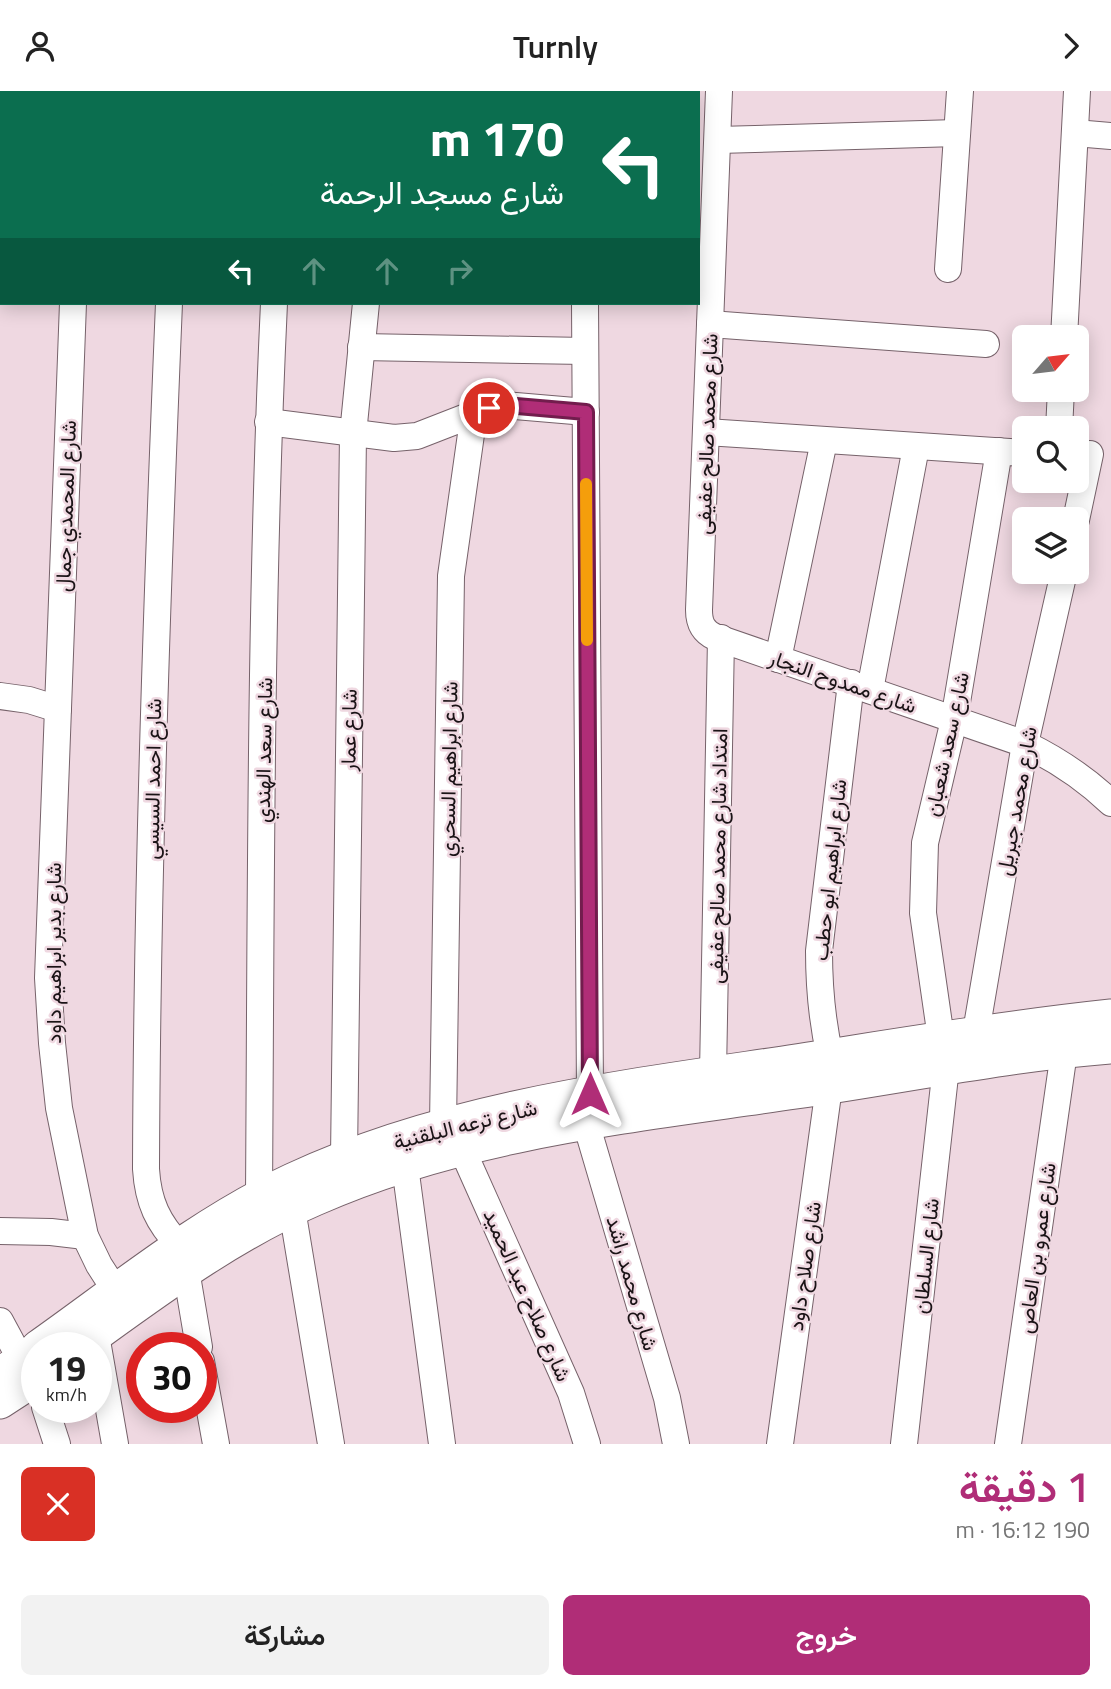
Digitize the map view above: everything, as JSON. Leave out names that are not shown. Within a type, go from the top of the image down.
[{"type":"street","name":"شارع محمد صالح عفيفى","points":[[719,91],[699,618],[709,634],[721,638]]},
{"type":"street","points":[[948,269],[960,91]]},
{"type":"street","points":[[1065,325],[1077,91]]},
{"type":"street","points":[[718,141],[957,133]]},
{"type":"street","points":[[1075,133],[1111,137]]},
{"type":"street","name":"شارع المحمدي جمال","points":[[58,709],[73,305]]},
{"type":"street","name":"شارع احمد السيسي","points":[[169,305],[155,639],[146,1170],[154,1212],[183,1258]]},
{"type":"street","name":"شارع سعد الهندي","points":[[259,1196],[262,728],[268,422],[274,305]]},
{"type":"street","name":"شارع عمار","points":[[344,1159],[353,434],[366,305]]},
{"type":"street","name":"شارع محمد راشد","points":[[585,305],[588,1109],[667,1398],[676,1444]]},
{"type":"street","points":[[710,324],[986,344]]},
{"type":"street","points":[[361,347],[585,351]]},
{"type":"street","points":[[268,422],[394,438],[417,436],[474,413],[504,405],[586,412]]},
{"type":"street","name":"شارع ابراهيم السحري","points":[[453,1137],[451,576],[474,413]]},
{"type":"street","points":[[706,432],[1011,452]]},
{"type":"street","points":[[778,659],[824,441]]},
{"type":"street","name":"شارع ابراهيم ابو حطب","points":[[829,1072],[821,1010],[819,951],[861,687],[916,447]]},
{"type":"street","name":"شارع سعد شعبان","points":[[944,1053],[923,913],[925,843],[1011,452]]},
{"type":"street","points":[[1079,507],[1093,455]]},
{"type":"street","name":"شارع محمد جبريل","points":[[976,1032],[1025,744],[1061,584]]},
{"type":"street","name":"شارع ممدوح النجار","points":[[721,638],[1025,744],[1075,771],[1111,803]]},
{"type":"street","name":"امتداد شارع محمد صالح عفيفى","points":[[713,1073],[721,638]]},
{"type":"street","points":[[0,696],[29,700],[58,709]]},
{"type":"street","name":"شارع بدير ابراهيم داود","points":[[58,709],[48,978],[51,1043],[59,1108],[85,1236]]},
{"type":"street","name":"شارع ترعه البلقنية","points":[[944,1053],[976,1032],[1111,1014]]},
{"type":"street","name":"شارع ترعه البلقنية","points":[[183,1258],[292,1209],[405,1166],[494,1113],[588,1109],[944,1053],[1064,1052],[1111,1047]]},
{"type":"street","name":"شارع عمرو بن العاص","points":[[1008,1444],[1064,1052]]},
{"type":"street","name":"شارع السلطان","points":[[904,1444],[944,1053]]},
{"type":"street","name":"شارع ترعه البلقنية","points":[[588,1109],[713,1073],[829,1072]]},
{"type":"street","name":"شارع صلاح داود","points":[[780,1444],[829,1072]]},
{"type":"street","name":"شارع ترعه البلقنية","points":[[83,1332],[183,1258],[259,1196],[344,1159],[453,1137]]},
{"type":"street","name":"شارع صلاح عبد الحميد","points":[[453,1137],[571,1392],[587,1444]]},
{"type":"street","points":[[405,1166],[442,1444]]},
{"type":"street","points":[[292,1209],[331,1444]]},
{"type":"street","points":[[0,1231],[85,1236],[122,1302]]},
{"type":"street","points":[[183,1258],[196,1332]]},
{"type":"street","name":"شارع ترعه البلقنية","points":[[96,1332],[122,1302]]},
{"type":"street","points":[[0,1321],[21,1356]]},
{"type":"street","name":"شارع ترعه البلقنية","points":[[0,1402],[21,1382]]},
{"type":"street","points":[[49,1423],[57,1444]]},
{"type":"street","points":[[109,1423],[115,1444]]},
{"type":"street","points":[[211,1423],[215,1444]]},
{"type":"slow traffic","points":[[586,484],[587,640]]},
{"type":"route","points":[[489,408],[504,405],[586,412],[590,1094]]}]
